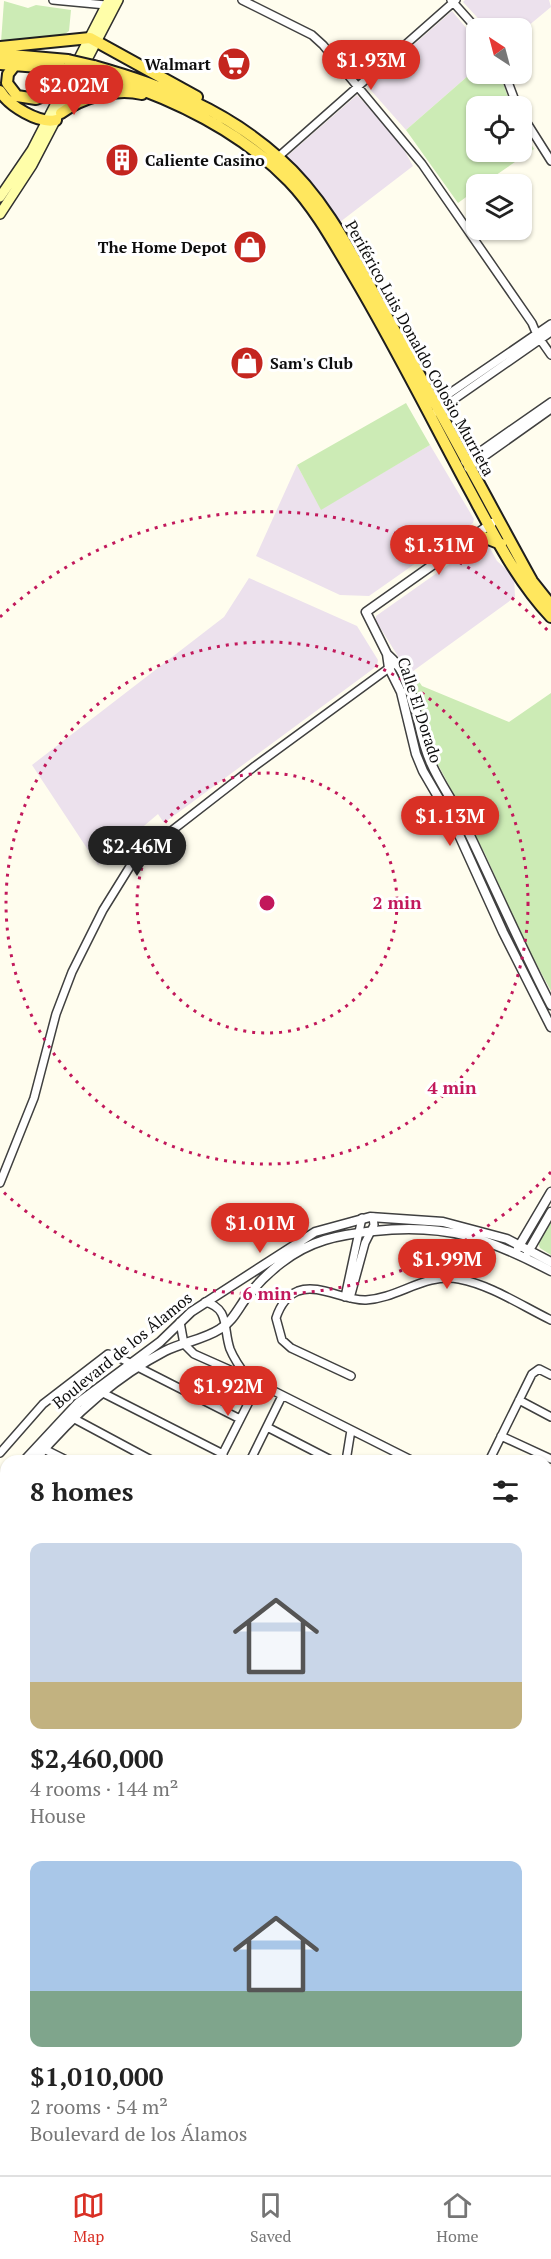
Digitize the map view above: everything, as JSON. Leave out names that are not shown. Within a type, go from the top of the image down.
[{"type":"main road","points":[[55,118],[64,88],[118,0]]},
{"type":"main road","points":[[0,214],[32,165],[94,40],[108,3]]},
{"type":"main road","points":[[0,47],[94,40],[177,84],[208,107]]},
{"type":"main road","name":"Periférico Luis Donaldo Colosio Murrieta","points":[[0,54],[135,77],[208,107],[305,185],[346,241],[493,522],[532,581],[551,605]]},
{"type":"main road","name":"Periférico Luis Donaldo Colosio Murrieta","points":[[0,64],[66,64]]},
{"type":"main road","points":[[15,65],[8,74],[7,83],[17,96],[36,99],[64,88]]},
{"type":"main road","name":"Periférico Luis Donaldo Colosio Murrieta","points":[[93,70],[142,88],[197,113],[274,160]]},
{"type":"main road","points":[[0,91],[10,102],[55,118]]},
{"type":"main road","points":[[0,197],[55,118],[76,101],[88,97],[131,92],[176,103]]},
{"type":"main road","name":"Periférico Luis Donaldo Colosio Murrieta","points":[[493,522],[501,544],[526,586],[551,617]]},
{"type":"main road","points":[[476,534],[501,544]]},
{"type":"street","points":[[53,0],[108,3]]},
{"type":"street","points":[[242,0],[312,35],[358,87],[422,164],[532,323],[545,336],[551,355]]},
{"type":"street","points":[[274,160],[454,1],[468,18]]},
{"type":"street","points":[[532,131],[551,161]]},
{"type":"street","points":[[434,409],[545,336],[551,324]]},
{"type":"street","points":[[504,439],[551,402]]},
{"type":"street","points":[[463,467],[551,409]]},
{"type":"street","points":[[476,534],[493,522]]},
{"type":"street","name":"Calle El Dorado","points":[[476,534],[366,612],[393,665],[409,686],[421,737],[431,764],[463,821],[551,1005]]},
{"type":"street","points":[[0,1183],[34,1098],[56,1014],[72,972],[103,910],[134,860],[393,665]]},
{"type":"street","name":"Calle El Dorado","points":[[393,665],[416,754],[455,826],[503,932],[551,1027]]},
{"type":"street","points":[[455,826],[463,821]]},
{"type":"street","points":[[518,1249],[551,1192]]},
{"type":"street","points":[[527,1253],[551,1212]]},
{"type":"street","points":[[347,1298],[366,1232],[374,1217]]},
{"type":"street","name":"Boulevard de los Álamos","points":[[39,1455],[70,1416],[103,1393],[135,1366],[204,1301],[242,1281],[315,1232],[362,1218],[374,1217],[442,1222],[485,1232],[518,1249],[551,1262]]},
{"type":"street","points":[[362,1218],[366,1232]]},
{"type":"street","name":"Boulevard de los Álamos","points":[[30,1455],[70,1416],[135,1366],[225,1326],[247,1297],[281,1263],[313,1243],[366,1232],[407,1228],[448,1230],[518,1249]]},
{"type":"street","name":"Boulevard de los Álamos","points":[[527,1253],[551,1271]]},
{"type":"street","points":[[351,1376],[291,1348],[282,1340],[276,1318],[284,1301],[300,1290],[314,1289],[347,1298],[379,1298],[418,1282],[455,1278],[492,1291],[551,1320]]},
{"type":"street","points":[[204,1301],[219,1307],[224,1314],[231,1352],[248,1378]]},
{"type":"street","points":[[180,1322],[184,1344],[189,1351],[248,1378],[400,1455]]},
{"type":"street","points":[[0,1453],[43,1404],[101,1357],[112,1354],[240,1419]]},
{"type":"street","points":[[492,1455],[532,1374],[539,1370],[551,1375]]},
{"type":"street","points":[[222,1455],[258,1384]]},
{"type":"street","points":[[103,1393],[217,1455]]},
{"type":"street","points":[[256,1455],[282,1396]]},
{"type":"street","points":[[519,1400],[551,1417]]},
{"type":"street","points":[[70,1416],[142,1455]]},
{"type":"street","points":[[267,1427],[321,1455]]},
{"type":"street","points":[[347,1455],[351,1430]]},
{"type":"street","points":[[501,1436],[542,1455]]},
{"type":"street","points":[[44,1449],[56,1455]]},
{"type":"street","points":[[391,1451],[391,1455]]},
{"type":"shaded area","points":[[465,0],[549,0],[551,7],[532,23],[532,18],[478,18],[463,2]]},
{"type":"shaded area","points":[[452,11],[466,28],[466,78],[406,130],[367,86]]},
{"type":"shaded area","points":[[357,95],[398,139],[413,166],[340,222],[326,200],[286,157]]},
{"type":"shaded area","points":[[430,445],[474,519],[473,523],[369,596],[340,595],[256,556],[297,465],[321,509]]},
{"type":"shaded area","points":[[485,539],[497,561],[514,576],[515,597],[409,674],[376,621],[376,616]]},
{"type":"shaded area","points":[[249,578],[357,626],[378,660],[377,666],[164,823],[158,814],[98,865],[32,765],[224,617]]},
{"type":"green space","points":[[4,1],[28,8],[36,5],[71,10],[69,31],[62,36],[1,42]]},
{"type":"green space","points":[[466,78],[466,84],[503,84],[508,96],[466,96],[466,162],[515,162],[498,174],[466,174],[466,197],[458,203],[406,130]]},
{"type":"green space","points":[[406,403],[430,445],[321,510],[297,465]]},
{"type":"green space","points":[[412,671],[422,686],[509,722],[551,693],[551,991],[524,941],[486,856],[432,753],[421,705],[409,674]]},
{"type":"green space","points":[[551,1220],[551,1255],[540,1248],[538,1242]]},
{"type":"place","name":"Walmart","points":[[234,64]]},
{"type":"place","name":"Caliente Casino","points":[[122,160]]},
{"type":"place","name":"The Home Depot","points":[[250,247]]},
{"type":"place","name":"Sam's Club","points":[[247,363]]}]
